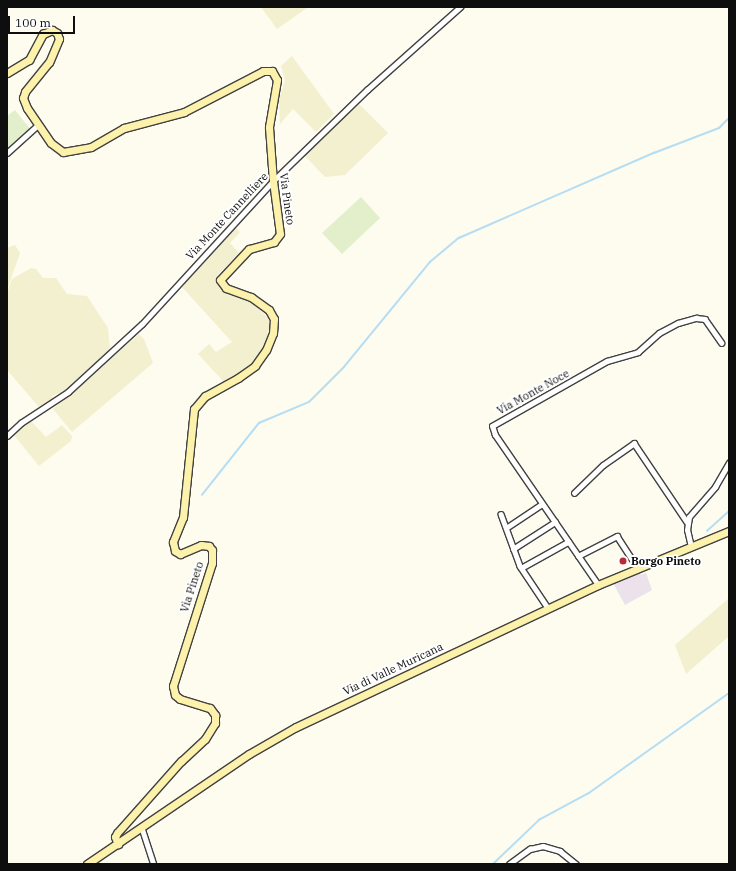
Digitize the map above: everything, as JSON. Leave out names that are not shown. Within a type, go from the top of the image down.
[{"type":"street","name":"Via Monte Cannelliere","points":[[7,436],[21,423],[68,392],[142,324],[273,181],[367,90],[460,7]]},
{"type":"street","name":"Via Pineto","points":[[7,72],[29,60],[43,34],[52,30],[57,33],[59,40],[49,62],[23,96],[25,105],[38,125],[59,150],[89,148],[118,130],[184,112],[258,73],[271,70],[276,75],[278,82],[269,123],[273,181],[280,221],[280,236],[274,242],[249,249],[220,281],[226,288],[254,299],[269,310],[274,321],[273,335],[255,366],[238,378],[205,396],[194,409],[183,517],[173,541],[174,549],[180,554],[204,544],[210,547],[213,552],[211,565],[173,686],[175,695],[180,699],[210,708],[215,716],[215,724],[206,740],[181,761],[117,833],[115,837],[118,844]]},
{"type":"street","points":[[7,153],[38,125]]},
{"type":"street","name":"Via Monte Noce","points":[[598,585],[493,432],[494,424],[607,361],[638,352],[663,331],[681,322],[705,318],[722,344]]},
{"type":"street","points":[[574,493],[603,465],[634,443],[688,522],[691,547]]},
{"type":"street","points":[[688,522],[729,463]]},
{"type":"street","points":[[506,528],[542,504]]},
{"type":"street","points":[[501,514],[521,568],[548,608]]},
{"type":"street","points":[[513,548],[555,522]]},
{"type":"street","name":"Via di Valle Muricana","points":[[88,864],[278,736],[598,585],[729,531]]},
{"type":"street","points":[[578,556],[617,536],[638,568]]},
{"type":"street","points":[[521,568],[568,542]]},
{"type":"street","points":[[142,828],[154,864]]},
{"type":"street","points":[[509,864],[530,849],[543,846],[560,851],[576,864]]},
{"type":"shaded area","points":[[261,7],[306,7],[307,8],[277,29]]},
{"type":"shaded area","points":[[292,56],[334,114],[316,132],[293,109],[280,124],[279,100],[285,80],[281,66]]},
{"type":"shaded area","points":[[358,103],[388,133],[345,175],[325,177],[303,154]]},
{"type":"shaded area","points":[[234,226],[240,232],[230,243],[239,253],[216,277],[217,284],[220,289],[253,304],[268,318],[270,326],[266,342],[258,358],[243,372],[225,383],[198,354],[209,344],[216,352],[232,342],[181,286]]},
{"type":"shaded area","points":[[15,245],[20,253],[7,290],[7,248]]},
{"type":"shaded area","points":[[31,268],[36,269],[43,278],[56,278],[67,294],[87,296],[108,328],[110,350],[63,392],[53,395],[52,399],[39,407],[7,370],[7,293],[12,279]]},
{"type":"shaded area","points":[[139,334],[144,339],[153,363],[72,432],[53,409]]},
{"type":"shaded area","points":[[31,421],[46,437],[62,425],[72,436],[71,441],[39,466],[13,434]]},
{"type":"shaded area","points":[[639,572],[641,575],[646,573],[652,590],[625,605],[613,583]]},
{"type":"shaded area","points":[[729,598],[729,636],[686,674],[675,645]]},
{"type":"green space","points":[[15,110],[31,130],[7,151],[7,116]]},
{"type":"green space","points":[[361,197],[380,218],[342,254],[322,233]]},
{"type":"waterway","points":[[202,495],[259,423],[309,402],[344,367],[430,262],[459,238],[654,153],[719,128],[729,118]]},
{"type":"waterway","points":[[707,531],[729,511]]},
{"type":"waterway","points":[[493,864],[539,820],[589,793],[729,693]]},
{"type":"place","name":"Borgo Pineto","points":[[623,561]]}]
